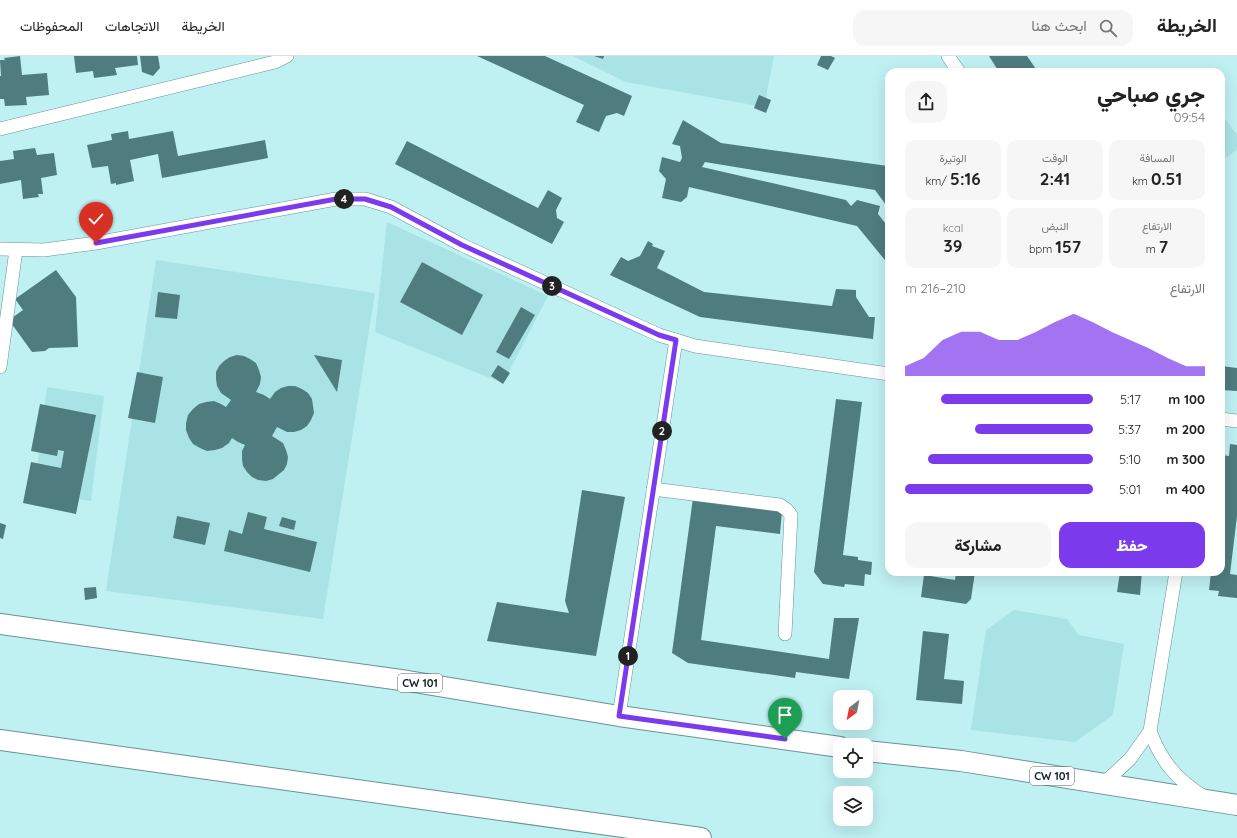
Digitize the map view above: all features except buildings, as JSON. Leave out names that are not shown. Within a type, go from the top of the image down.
[{"type":"main road","name":"CW 101","points":[[0,624],[408,681],[619,716],[833,746]]},
{"type":"main road","points":[[0,740],[615,832],[701,838]]},
{"type":"main road","name":"CW 101","points":[[873,752],[961,761],[1237,805]]},
{"type":"street","points":[[0,129],[275,62],[287,56]]},
{"type":"street","points":[[948,56],[956,68]]},
{"type":"street","points":[[0,249],[44,250],[96,243],[336,199],[365,199],[391,207],[462,245],[659,335],[695,346],[885,373]]},
{"type":"street","points":[[0,367],[16,250]]},
{"type":"street","points":[[619,716],[676,340]]},
{"type":"street","points":[[1225,420],[1237,421]]},
{"type":"street","points":[[653,489],[780,505],[787,510],[791,515],[785,634]]},
{"type":"street","points":[[1103,784],[1130,759],[1150,731],[1175,576]]},
{"type":"street","points":[[1150,731],[1156,749],[1172,771],[1189,787],[1212,801]]},
{"type":"shaded area","points":[[573,56],[774,56],[764,107],[626,82]]},
{"type":"shaded area","points":[[1225,118],[1237,135],[1237,150],[1225,158]]},
{"type":"shaded area","points":[[387,222],[548,296],[503,383],[375,332]]},
{"type":"shaded area","points":[[156,260],[375,293],[323,619],[106,591]]},
{"type":"shaded area","points":[[47,387],[104,396],[91,501],[34,493]]},
{"type":"shaded area","points":[[1014,610],[1067,619],[1079,635],[1124,644],[1113,715],[1075,742],[971,730],[986,630]]},
{"type":"route","points":[[96,243],[336,199],[365,199],[391,207],[462,245],[659,335],[676,340],[619,716],[785,739]]}]
